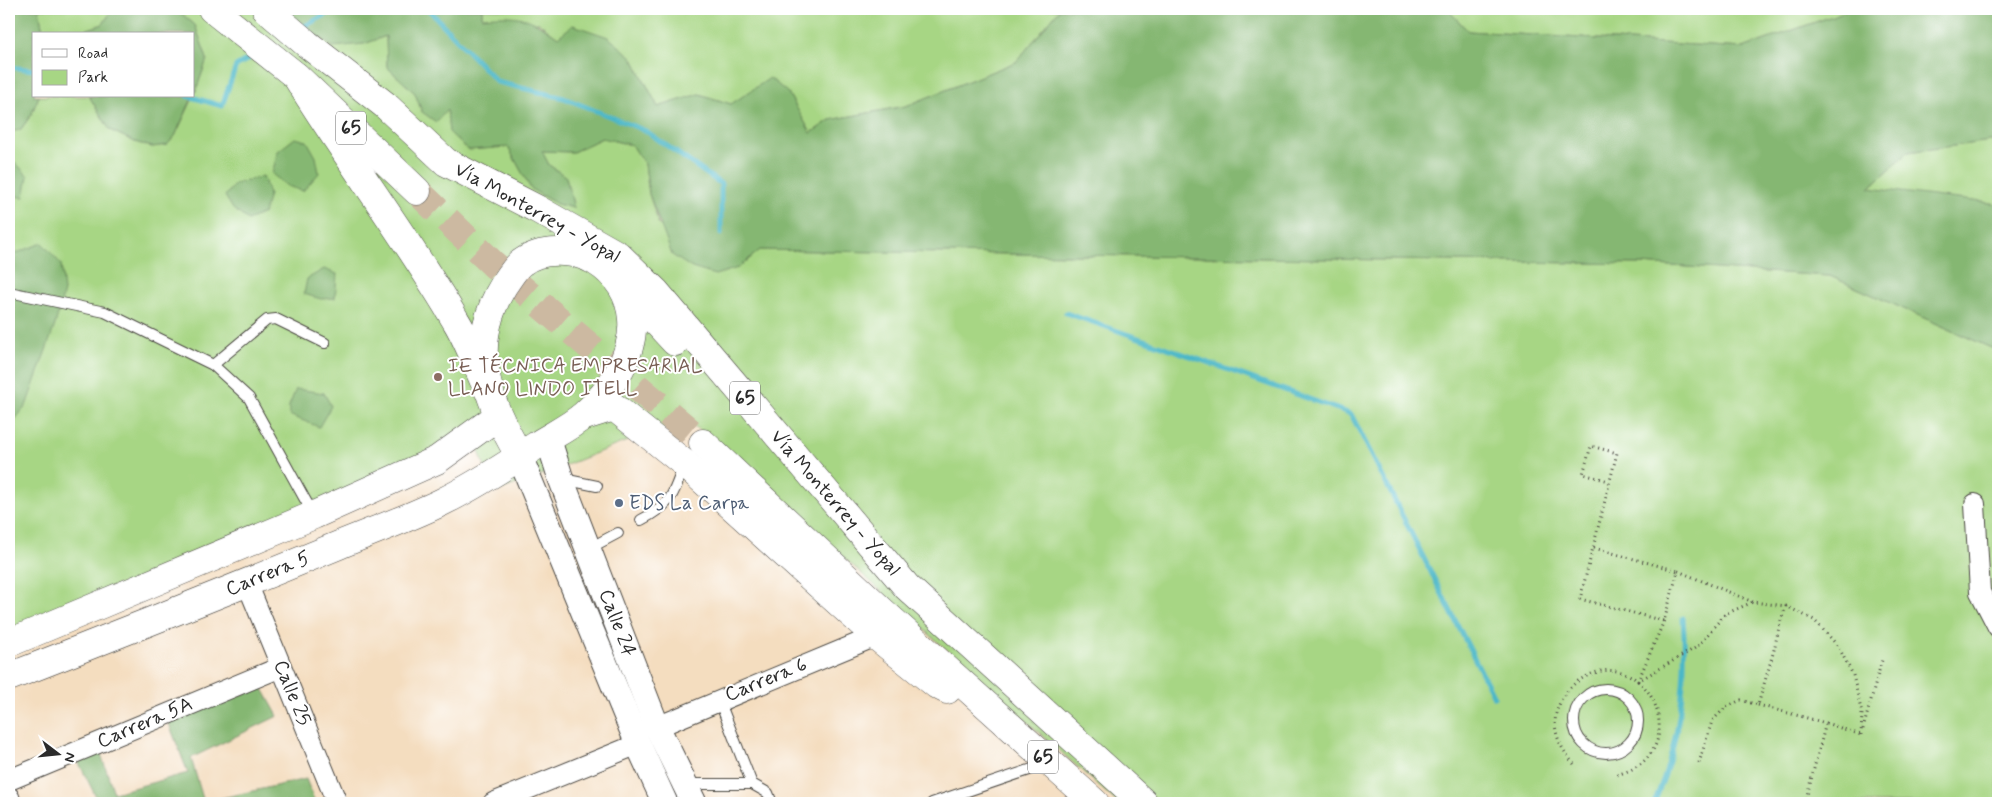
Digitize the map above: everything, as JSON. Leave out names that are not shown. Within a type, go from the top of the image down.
[{"type":"main road","name":"65","points":[[212,9],[290,71],[417,191]]},
{"type":"main road","name":"Vía Monterrey - Yopal","points":[[266,9],[385,105],[446,162],[537,209],[618,255],[656,292],[907,587],[1144,803]]},
{"type":"main road","points":[[290,71],[409,246],[457,322],[498,416],[520,457],[582,417],[600,399],[615,378],[626,355],[633,331],[631,308],[623,286]]},
{"type":"main road","points":[[446,162],[586,256],[607,268],[907,587]]},
{"type":"main road","points":[[488,390],[483,356],[487,322],[500,290],[520,263],[541,254],[564,251],[586,256]]},
{"type":"main road","points":[[582,417],[614,407],[684,463],[876,636],[937,685],[991,711]]},
{"type":"main road","name":"Carrera 5","points":[[9,643],[314,515],[437,460],[498,416]]},
{"type":"main road","name":"Vía Monterrey - Yopal","points":[[703,443],[991,711],[1094,803]]},
{"type":"main road","name":"Carrera 5","points":[[9,677],[247,583],[443,502],[520,457]]},
{"type":"street","name":"Calle 24","points":[[548,438],[561,479],[657,726],[690,794]]},
{"type":"street","name":"Calle 24","points":[[520,457],[638,744],[665,803]]},
{"type":"street","points":[[1975,504],[1980,592],[1998,627]]},
{"type":"street","name":"Calle 25","points":[[247,583],[337,803]]},
{"type":"street","name":"Carrera 6","points":[[657,726],[876,636]]},
{"type":"street","name":"Carrera 5A","points":[[9,780],[281,667]]},
{"type":"street","points":[[493,803],[638,744]]},
{"type":"street","points":[[9,797],[12,803]]},
{"type":"lane","points":[[9,292],[105,312],[213,365],[249,398],[314,515]]},
{"type":"lane","points":[[213,365],[267,320],[276,319],[324,343]]},
{"type":"lane","points":[[641,520],[659,511],[672,498],[684,463]]},
{"type":"lane","points":[[561,479],[597,486]]},
{"type":"lane","points":[[588,548],[618,533]]},
{"type":"lane","points":[[1598,690],[1618,691],[1631,700],[1635,707],[1638,718],[1635,736],[1624,748],[1612,753],[1599,753],[1586,746],[1580,739],[1575,729],[1576,712],[1586,696],[1598,690]]},
{"type":"lane","points":[[719,700],[752,784]]},
{"type":"lane","points":[[932,803],[1050,763]]},
{"type":"lane","points":[[690,794],[752,784],[768,793],[772,803]]},
{"type":"path","points":[[1609,481],[1583,474],[1591,446],[1617,454],[1580,599],[1664,621]]},
{"type":"path","points":[[1594,548],[1678,571],[1753,602],[1786,606],[1814,620],[1838,646],[1853,675],[1862,714],[1861,735]]},
{"type":"path","points":[[1638,681],[1664,621],[1678,571]]},
{"type":"path","points":[[1638,681],[1697,647],[1725,614],[1753,602]]},
{"type":"path","points":[[1758,705],[1786,606]]},
{"type":"path","points":[[1861,735],[1882,660]]},
{"type":"path","points":[[1574,764],[1564,752],[1557,737],[1555,724],[1557,708],[1563,696],[1575,682],[1594,672],[1610,670],[1628,674],[1646,688],[1654,700],[1659,716],[1659,729],[1655,746],[1648,755],[1636,767],[1617,775]]},
{"type":"path","points":[[1700,763],[1712,721],[1726,706],[1741,700],[1826,722],[1861,735]]},
{"type":"path","points":[[1805,803],[1826,722]]},
{"type":"green space","points":[[9,9],[39,9],[43,32],[32,32],[32,98],[38,98],[31,115],[21,129],[9,133]]},
{"type":"green space","points":[[39,9],[113,9],[103,24],[80,32],[43,32]]},
{"type":"green space","points":[[113,9],[176,9],[195,25],[207,59],[195,93],[195,32],[80,32],[103,24]]},
{"type":"green space","points":[[176,9],[277,9],[364,44],[386,36],[387,67],[415,93],[422,112],[447,110],[468,150],[508,147],[531,189],[557,204],[574,208],[566,177],[549,165],[541,151],[573,152],[602,138],[632,145],[645,164],[649,194],[659,225],[738,268],[760,250],[1640,264],[1830,276],[1998,351],[1998,803],[1118,803],[712,440],[686,420],[494,492],[471,429],[433,455],[9,635],[9,133],[21,129],[31,115],[38,98],[90,98],[110,130],[135,142],[152,147],[167,145],[175,136],[193,98],[195,98],[207,59],[195,25]]},
{"type":"green space","points":[[277,9],[482,9],[482,17],[514,16],[522,18],[539,25],[558,37],[573,25],[608,37],[632,57],[658,107],[699,94],[731,104],[770,78],[788,93],[811,133],[830,120],[906,106],[1016,62],[1060,9],[1447,9],[1468,31],[1743,48],[1852,9],[1998,9],[1998,140],[1908,152],[1869,188],[1998,204],[1998,351],[1830,276],[1640,264],[760,250],[738,268],[715,275],[692,268],[672,255],[649,194],[645,164],[632,145],[602,138],[573,152],[542,151],[549,165],[566,177],[574,208],[557,204],[531,189],[508,147],[468,150],[449,132],[447,110],[436,122],[422,112],[415,93],[387,67],[386,36],[364,44],[333,47]]},
{"type":"green space","points":[[482,9],[1060,9],[1016,62],[906,106],[830,120],[811,133],[788,93],[731,104],[699,94],[658,107],[632,57],[558,37],[539,23],[482,17]]},
{"type":"green space","points":[[1447,9],[1852,9],[1743,48],[1468,31]]},
{"type":"green space","points":[[90,98],[192,98],[175,136],[167,145],[152,147],[135,142],[110,130]]},
{"type":"green space","points":[[295,138],[307,141],[316,157],[319,173],[303,191],[287,186],[272,174],[278,151]]},
{"type":"green space","points":[[1998,140],[1998,204],[1868,189],[1908,152]]},
{"type":"green space","points":[[15,162],[28,176],[24,197],[9,196],[9,165]]},
{"type":"green space","points":[[263,176],[269,194],[264,213],[248,220],[233,209],[225,196],[235,184]]},
{"type":"green space","points":[[42,243],[61,264],[64,291],[55,325],[26,406],[9,427],[9,256]]},
{"type":"green space","points":[[324,269],[337,274],[335,298],[321,299],[304,294],[307,279]]},
{"type":"green space","points":[[296,389],[324,393],[331,406],[319,427],[289,415],[289,406]]},
{"type":"green space","points":[[262,687],[278,716],[191,758],[204,802],[306,779],[314,803],[99,803],[78,761],[100,751],[114,793],[188,773],[168,721]]},
{"type":"waterway","points":[[301,28],[336,9]]},
{"type":"waterway","points":[[428,9],[497,82],[564,98],[646,131],[721,184],[721,234]]},
{"type":"waterway","points":[[195,98],[222,106],[236,66],[255,55]]},
{"type":"waterway","points":[[9,67],[32,70]]},
{"type":"waterway","points":[[1066,313],[1351,414],[1494,697]]},
{"type":"waterway","points":[[1654,803],[1670,759],[1680,712],[1684,665],[1683,618]]},
{"type":"tunnel","points":[[417,191],[493,264],[703,443]]},
{"type":"place","name":"IE TÉCNICA EMPRESARIAL LLANO LINDO ITELL","points":[[438,377]]},
{"type":"place","name":"EDS La Carpa","points":[[619,503]]}]
